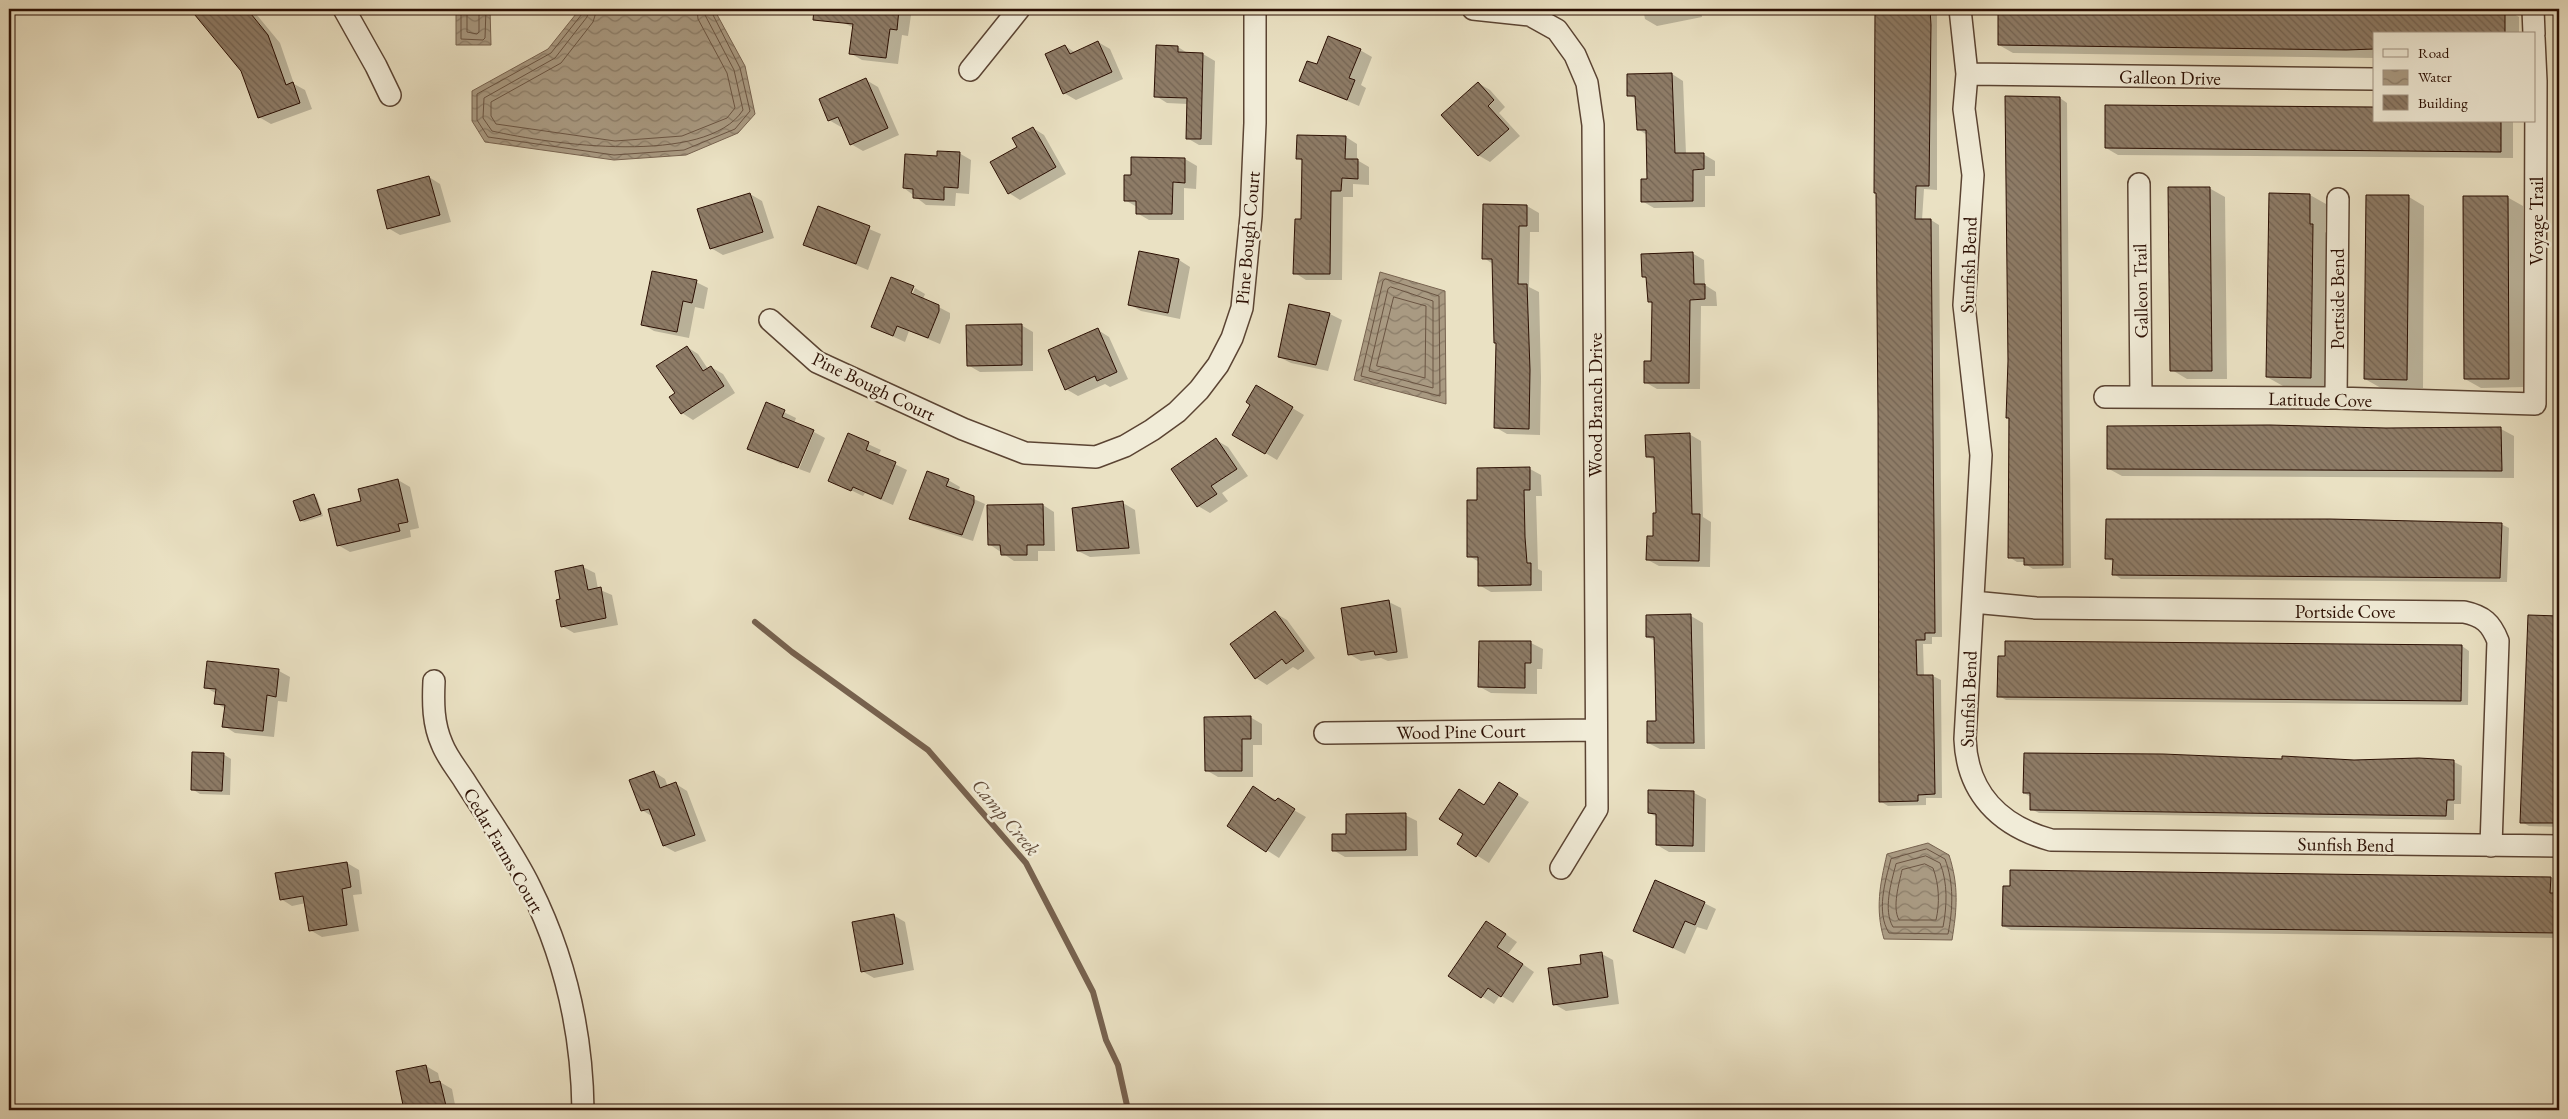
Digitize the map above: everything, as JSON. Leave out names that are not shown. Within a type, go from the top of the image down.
[{"type":"street","points":[[344,9],[390,95]]},
{"type":"street","points":[[970,70],[1019,9]]},
{"type":"street","name":"Pine Bough Court","points":[[770,320],[817,362],[963,429],[1025,453],[1096,457],[1125,446],[1152,430],[1177,412],[1199,390],[1218,365],[1232,338],[1242,308],[1251,216],[1255,132],[1255,9]]},
{"type":"street","name":"Wood Branch Drive","points":[[1473,9],[1530,15],[1557,30],[1575,55],[1587,83],[1593,125],[1597,809],[1561,868]]},
{"type":"street","name":"Sunfish Bend","points":[[1960,9],[1967,74],[1964,109],[1973,175],[1964,305],[1981,454],[1965,739],[1968,768],[1978,790],[1993,808],[2025,831],[2051,840],[2559,846]]},
{"type":"street","points":[[2533,9],[2534,32]]},
{"type":"street","name":"Galleon Drive","points":[[1967,74],[2373,79]]},
{"type":"street","name":"Voyage Trail","points":[[2535,122],[2535,404]]},
{"type":"street","name":"Galleon Trail","points":[[2139,184],[2141,397]]},
{"type":"street","name":"Portside Bend","points":[[2336,398],[2338,200]]},
{"type":"street","name":"Latitude Cove","points":[[2105,397],[2336,398],[2535,404]]},
{"type":"street","name":"Portside Cove","points":[[1973,602],[2036,608],[2464,612],[2477,615],[2487,621],[2494,630],[2498,641],[2491,846]]},
{"type":"street","name":"Cedar Farms Court","points":[[434,681],[433,712],[442,744],[530,885],[553,938],[568,985],[578,1034],[583,1110]]},
{"type":"street","name":"Wood Pine Court","points":[[1325,733],[1596,730]]},
{"type":"water","points":[[456,9],[490,9],[491,45],[456,45]]},
{"type":"water","points":[[580,9],[714,9],[745,66],[755,114],[738,133],[686,155],[614,160],[485,142],[472,121],[472,91],[548,49]]},
{"type":"water","points":[[1380,272],[1445,291],[1446,404],[1354,380]]},
{"type":"water","points":[[1928,843],[1949,855],[1952,866],[1956,898],[1952,940],[1884,939],[1879,907],[1882,876],[1887,854]]},
{"type":"building","points":[[190,9],[247,9],[268,35],[286,85],[293,82],[300,103],[258,118],[241,71]]},
{"type":"building","points":[[814,9],[899,9],[897,30],[890,29],[886,58],[849,54],[853,24],[813,20]]},
{"type":"building","points":[[1875,9],[1930,9],[1931,25],[1929,186],[1916,186],[1915,219],[1931,219],[1935,633],[1925,633],[1925,640],[1916,640],[1917,675],[1933,675],[1935,794],[1918,795],[1918,801],[1879,802],[1878,415],[1876,193],[1874,193]]},
{"type":"building","points":[[1998,9],[2505,9],[2505,32],[2373,32],[2373,49],[1998,45]]},
{"type":"building","points":[[1328,36],[1361,49],[1349,78],[1355,80],[1347,100],[1299,81],[1307,61],[1317,64]]},
{"type":"building","points":[[1098,41],[1112,72],[1063,94],[1045,54],[1065,45],[1070,54]]},
{"type":"building","points":[[1156,45],[1178,46],[1178,52],[1203,53],[1201,139],[1186,139],[1187,98],[1154,97]]},
{"type":"building","points":[[1672,73],[1675,153],[1704,153],[1704,169],[1693,170],[1693,201],[1641,202],[1641,179],[1647,179],[1646,130],[1637,130],[1635,96],[1627,96],[1627,74]]},
{"type":"building","points":[[866,78],[888,128],[850,145],[838,117],[828,121],[819,99]]},
{"type":"building","points":[[1478,82],[1494,100],[1488,106],[1509,129],[1478,156],[1441,115]]},
{"type":"building","points":[[2005,96],[2060,97],[2063,565],[2024,565],[2024,558],[2008,558],[2009,418],[2006,418],[2008,361]]},
{"type":"building","points":[[2105,105],[2373,107],[2373,122],[2501,122],[2501,152],[2105,148]]},
{"type":"building","points":[[1033,127],[1056,167],[1008,194],[990,162],[1017,147],[1012,138]]},
{"type":"building","points":[[1297,135],[1346,136],[1345,159],[1358,159],[1358,179],[1342,178],[1341,191],[1331,191],[1330,274],[1293,274],[1295,219],[1301,219],[1302,159],[1296,159]]},
{"type":"building","points":[[937,151],[960,152],[958,188],[944,187],[944,200],[913,198],[913,189],[903,188],[905,154],[937,156]]},
{"type":"building","points":[[1131,157],[1185,158],[1185,183],[1173,182],[1172,214],[1136,214],[1136,201],[1124,201],[1124,175],[1131,175]]},
{"type":"building","points":[[429,176],[440,215],[387,229],[377,190]]},
{"type":"building","points":[[2168,187],[2210,187],[2212,371],[2170,371]]},
{"type":"building","points":[[750,193],[763,232],[710,249],[697,209]]},
{"type":"building","points":[[2269,193],[2310,194],[2310,224],[2313,224],[2311,378],[2266,377]]},
{"type":"building","points":[[2366,195],[2409,195],[2407,380],[2364,379]]},
{"type":"building","points":[[2463,196],[2508,196],[2509,379],[2464,379]]},
{"type":"building","points":[[1483,204],[1527,205],[1527,226],[1519,226],[1518,284],[1527,284],[1530,370],[1529,429],[1494,428],[1496,343],[1494,343],[1492,259],[1482,259]]},
{"type":"building","points":[[818,206],[870,226],[856,264],[803,245]]},
{"type":"building","points":[[1139,251],[1179,259],[1168,313],[1128,305]]},
{"type":"building","points":[[1693,252],[1694,284],[1705,284],[1705,299],[1690,300],[1689,383],[1644,383],[1644,361],[1651,361],[1652,302],[1648,302],[1646,277],[1642,277],[1641,254]]},
{"type":"building","points":[[652,271],[697,280],[692,303],[683,301],[677,332],[641,325]]},
{"type":"building","points":[[891,277],[914,286],[911,293],[939,305],[939,311],[928,338],[897,326],[893,336],[871,327]]},
{"type":"building","points":[[1289,304],[1330,313],[1316,365],[1278,357]]},
{"type":"building","points":[[1022,324],[1022,365],[967,366],[966,325]]},
{"type":"building","points":[[1098,328],[1117,372],[1097,381],[1095,376],[1065,390],[1048,350]]},
{"type":"building","points":[[687,346],[703,371],[711,366],[724,386],[681,414],[669,397],[675,393],[656,366]]},
{"type":"building","points":[[1256,385],[1293,407],[1265,454],[1232,435],[1250,405],[1246,402]]},
{"type":"building","points":[[766,402],[785,410],[782,417],[814,430],[798,468],[747,449]]},
{"type":"building","points":[[2270,425],[2386,428],[2501,427],[2502,471],[2107,469],[2107,426]]},
{"type":"building","points":[[848,433],[869,442],[866,450],[896,462],[881,499],[853,487],[851,491],[828,481]]},
{"type":"building","points":[[1690,433],[1692,514],[1700,514],[1699,561],[1646,560],[1647,536],[1653,536],[1653,513],[1656,513],[1654,457],[1646,457],[1645,435]]},
{"type":"building","points":[[1216,438],[1237,469],[1211,486],[1217,494],[1197,507],[1171,469]]},
{"type":"building","points":[[1530,467],[1530,490],[1524,490],[1525,537],[1527,563],[1531,563],[1531,585],[1478,586],[1478,557],[1467,557],[1467,500],[1477,500],[1477,468]]},
{"type":"building","points":[[927,471],[949,479],[946,486],[974,496],[974,503],[962,535],[909,519]]},
{"type":"building","points":[[398,479],[408,522],[398,524],[400,531],[337,546],[328,509],[361,501],[358,489]]},
{"type":"building","points":[[314,494],[321,514],[300,521],[293,501]]},
{"type":"building","points":[[1123,501],[1129,548],[1077,551],[1072,508]]},
{"type":"building","points":[[1043,504],[1044,545],[1027,545],[1027,555],[1001,555],[1000,545],[988,545],[987,505]]},
{"type":"building","points":[[2106,519],[2330,519],[2502,523],[2500,578],[2112,575],[2113,559],[2105,559]]},
{"type":"building","points":[[583,565],[588,590],[601,587],[606,618],[561,627],[556,600],[560,599],[555,571]]},
{"type":"building","points":[[1389,600],[1397,652],[1375,655],[1374,651],[1348,655],[1341,608]]},
{"type":"building","points":[[1275,611],[1304,651],[1286,664],[1282,659],[1255,679],[1230,644]]},
{"type":"building","points":[[1691,614],[1694,743],[1647,743],[1647,721],[1656,721],[1654,637],[1646,637],[1646,615]]},
{"type":"building","points":[[2528,615],[2559,616],[2559,823],[2520,823]]},
{"type":"building","points":[[1479,641],[1531,641],[1531,663],[1525,663],[1525,688],[1478,687]]},
{"type":"building","points":[[2005,641],[2462,645],[2461,701],[1997,697],[1998,656],[2005,656]]},
{"type":"building","points":[[207,661],[279,669],[276,697],[267,695],[263,731],[222,727],[225,705],[214,704],[216,689],[204,688]]},
{"type":"building","points":[[1251,716],[1251,739],[1242,739],[1242,771],[1205,771],[1204,717]]},
{"type":"building","points":[[192,752],[224,753],[222,791],[191,790]]},
{"type":"building","points":[[2024,753],[2163,754],[2282,759],[2282,756],[2354,760],[2419,758],[2454,760],[2454,800],[2447,800],[2446,816],[2030,810],[2030,793],[2023,793]]},
{"type":"building","points":[[654,771],[660,788],[676,782],[695,835],[663,846],[649,809],[641,811],[629,780]]},
{"type":"building","points":[[1499,782],[1518,794],[1476,857],[1457,844],[1463,834],[1439,819],[1459,789],[1484,805]]},
{"type":"building","points":[[1253,786],[1275,801],[1278,798],[1295,809],[1266,852],[1227,826]]},
{"type":"building","points":[[1648,790],[1694,791],[1693,846],[1656,845],[1656,814],[1648,813]]},
{"type":"building","points":[[1406,813],[1406,850],[1332,851],[1332,834],[1346,834],[1346,814]]},
{"type":"building","points":[[347,862],[351,887],[342,889],[347,925],[309,931],[303,896],[280,900],[275,873]]},
{"type":"building","points":[[2010,870],[2551,877],[2550,893],[2559,893],[2559,933],[2002,926],[2003,886],[2010,886]]},
{"type":"building","points":[[1655,880],[1705,902],[1695,925],[1685,921],[1673,948],[1633,931]]},
{"type":"building","points":[[894,914],[903,964],[861,972],[852,922]]},
{"type":"building","points":[[1486,921],[1506,934],[1497,947],[1523,964],[1501,997],[1488,988],[1481,998],[1448,976]]},
{"type":"building","points":[[1602,952],[1608,997],[1553,1005],[1548,968],[1581,964],[1580,955]]},
{"type":"building","points":[[426,1065],[430,1083],[440,1081],[447,1110],[404,1110],[396,1071]]},
{"type":"waterway","name":"Camp Creek","points":[[755,622],[792,652],[928,750],[1026,863],[1093,992],[1106,1040],[1118,1065],[1128,1110]]}]
